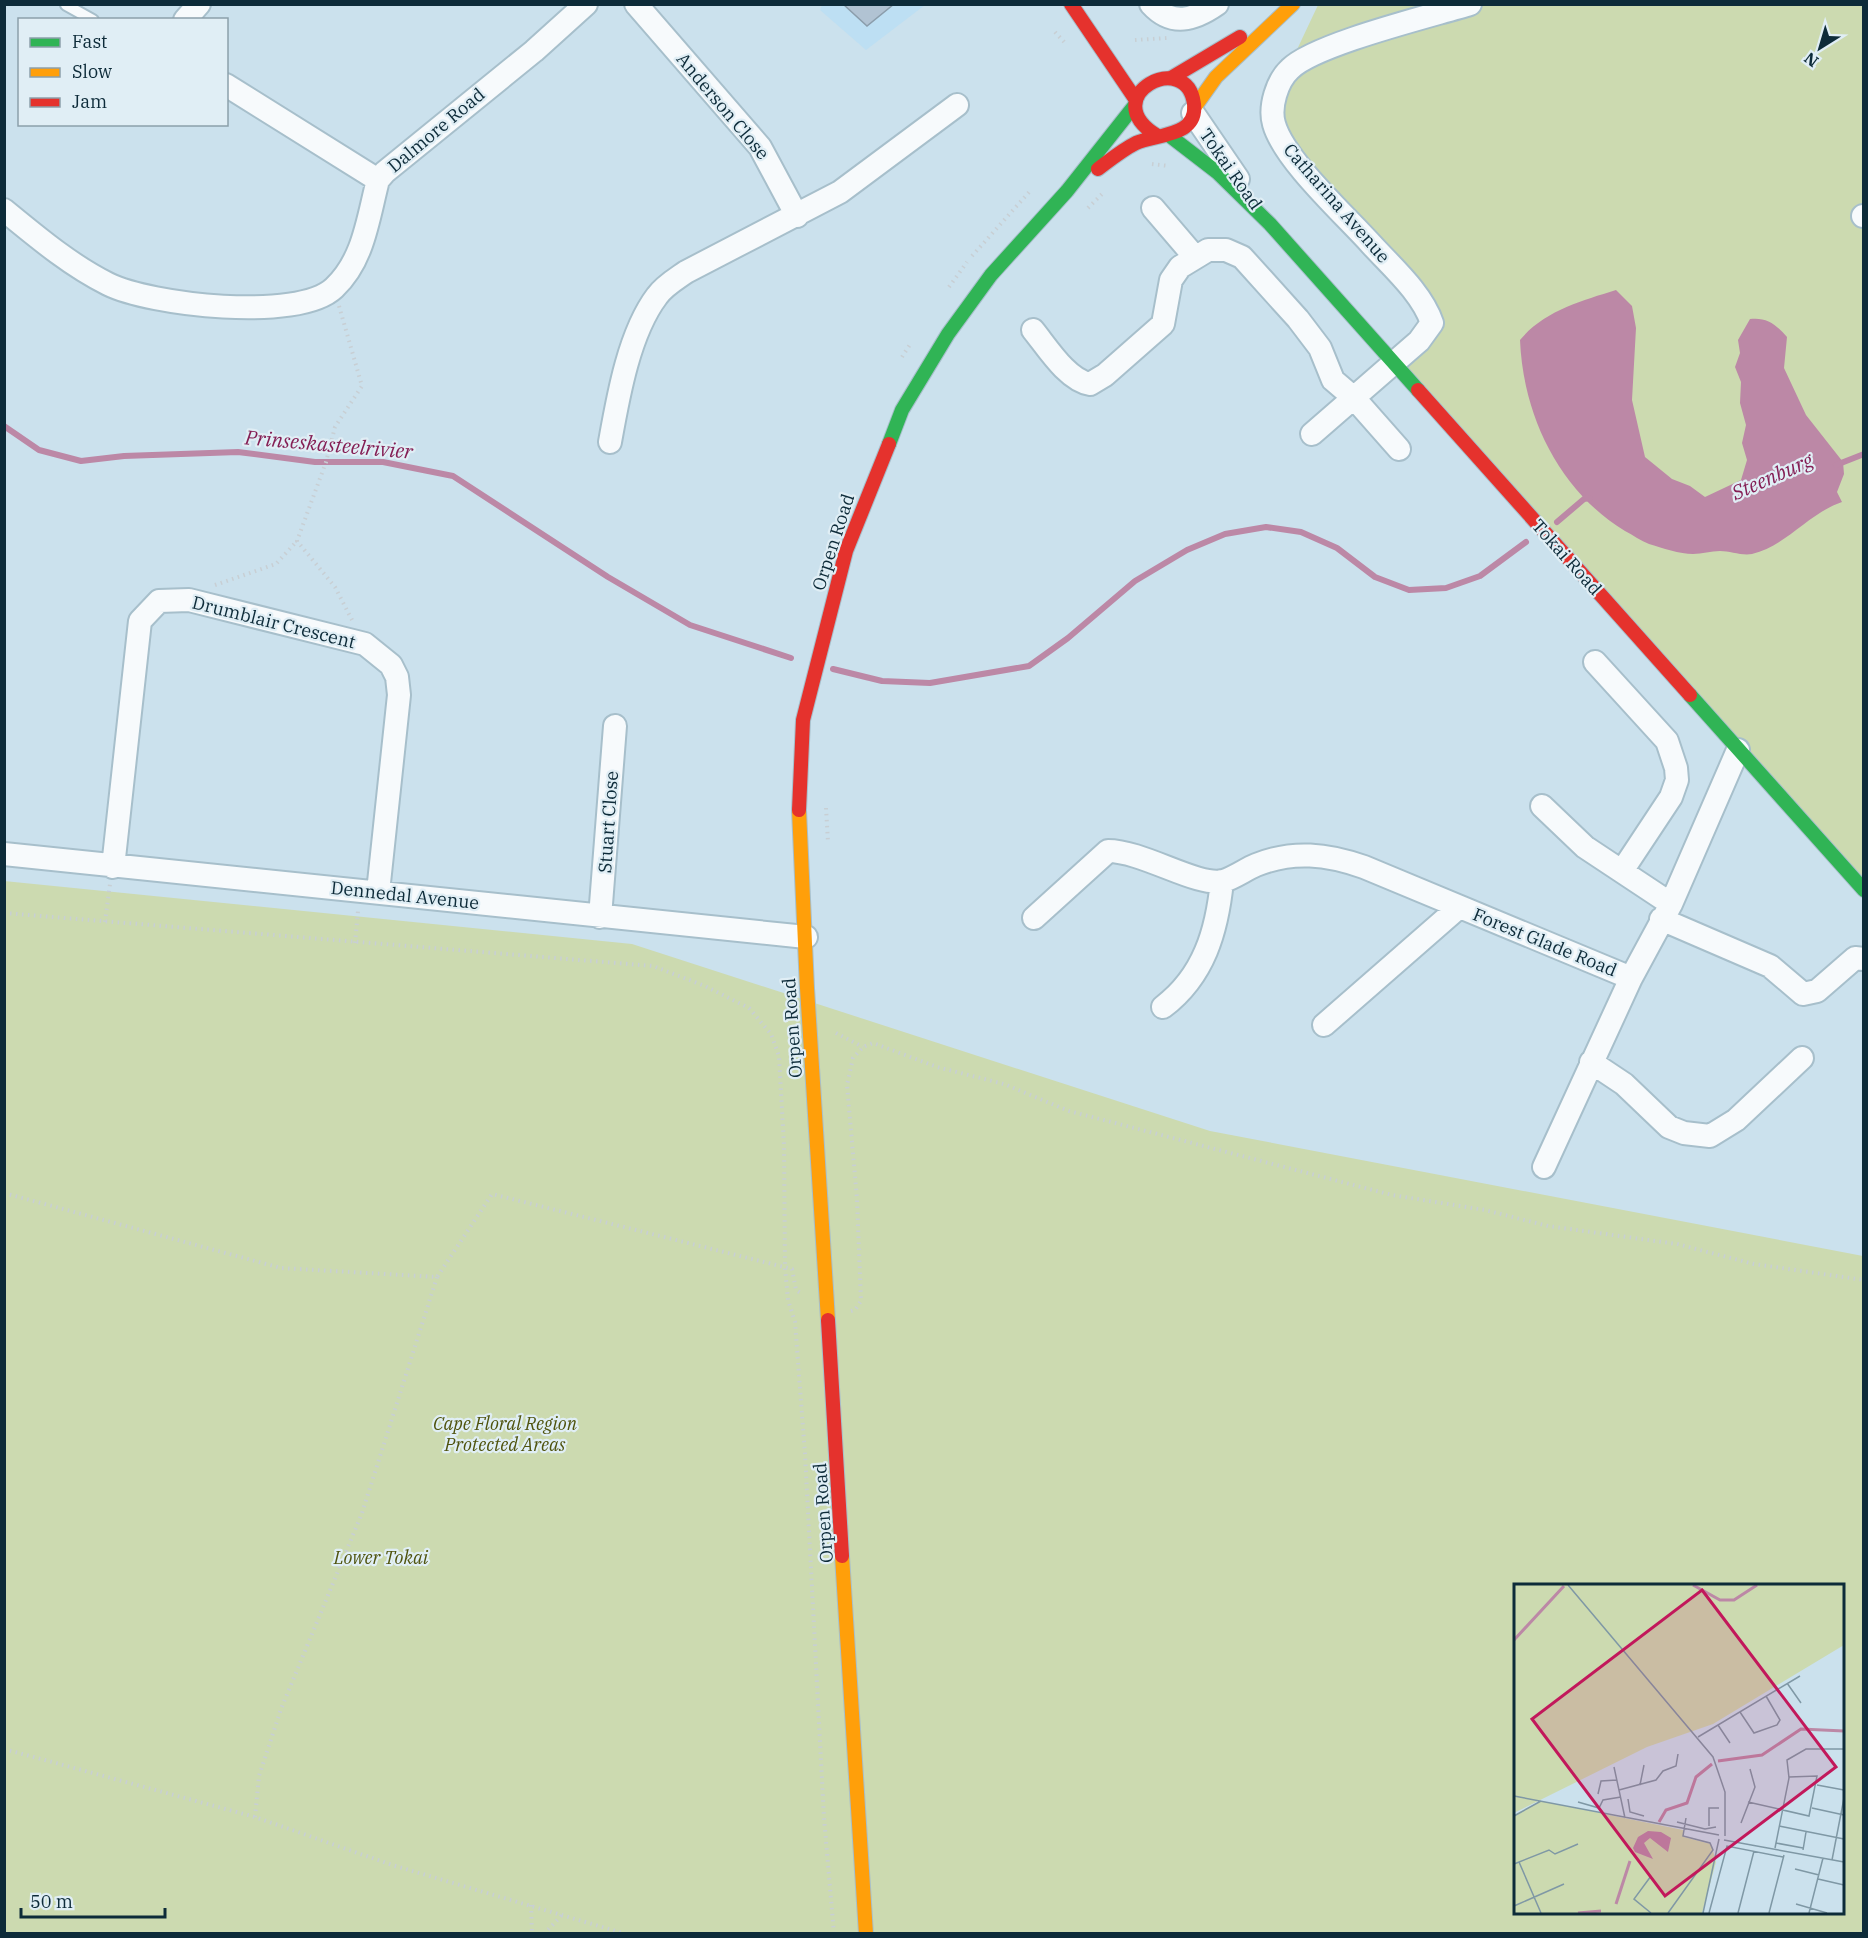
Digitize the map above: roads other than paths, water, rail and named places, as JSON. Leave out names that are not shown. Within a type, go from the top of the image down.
[{"type":"main road","points":[[1071,4],[1136,103],[1140,124],[1163,135],[1187,126],[1194,110],[1216,77],[1288,9]]},
{"type":"main road","points":[[1080,4],[1112,38]]},
{"type":"main road","points":[[1136,103],[1148,82],[1167,78],[1288,9]]},
{"type":"main road","points":[[1147,67],[1186,87],[1194,110]]},
{"type":"main road","name":"Orpen Road","points":[[866,1934],[807,988],[799,806],[803,720],[846,551],[891,433],[933,358],[991,275],[1067,191],[1136,103]]},
{"type":"main road","name":"Orpen Road","points":[[1067,191],[1124,151],[1163,135]]},
{"type":"main road","name":"Tokai Road","points":[[1163,135],[1218,174],[1270,224],[1863,890]]},
{"type":"street","points":[[187,18],[199,4]]},
{"type":"street","name":"Dalmore Road","points":[[4,210],[89,274],[125,292],[169,302],[231,307],[304,302],[333,288],[357,255],[378,180],[397,161],[534,51],[586,4]]},
{"type":"street","name":"Anderson Close","points":[[636,4],[760,147],[797,216]]},
{"type":"street","points":[[1151,4],[1168,18],[1184,20],[1217,4]]},
{"type":"street","name":"Catharina Avenue","points":[[1312,434],[1394,364],[1429,329],[1432,323],[1428,313],[1395,269],[1288,151],[1273,122],[1272,107],[1283,78],[1303,59],[1331,47],[1470,4]]},
{"type":"street","points":[[228,86],[378,180]]},
{"type":"street","points":[[610,442],[618,398],[639,332],[658,295],[686,272],[840,192],[957,105]]},
{"type":"street","name":"Tokai Road","points":[[1194,110],[1270,224]]},
{"type":"street","points":[[1152,208],[1194,256]]},
{"type":"street","points":[[1033,330],[1079,380],[1090,384],[1096,382],[1163,324],[1170,280],[1180,267],[1194,256],[1217,249],[1242,257],[1313,336],[1333,380],[1354,398],[1399,449]]},
{"type":"street","name":"Drumblair Crescent","points":[[113,867],[136,637],[140,621],[146,612],[159,601],[189,600],[365,644],[391,665],[397,677],[399,695],[369,891]]},
{"type":"street","points":[[1595,662],[1667,741],[1676,768],[1677,780],[1671,797],[1622,871]]},
{"type":"street","name":"Stuart Close","points":[[600,917],[615,726]]},
{"type":"street","name":"Forest Glade Road","points":[[1544,1167],[1631,978],[1666,912],[1738,750]]},
{"type":"street","points":[[1542,806],[1585,847],[1622,871],[1666,912],[1770,966],[1803,994],[1816,991],[1854,958],[1863,958]]},
{"type":"street","points":[[1034,918],[1108,851],[1124,851],[1198,878],[1222,881],[1215,924],[1198,970],[1179,995],[1163,1007]]},
{"type":"street","name":"Dennedal Avenue","points":[[4,854],[806,937]]},
{"type":"street","name":"Forest Glade Road","points":[[1222,881],[1271,859],[1320,855],[1364,867],[1631,978]]},
{"type":"street","name":"Forest Glade Road","points":[[1324,1025],[1458,908]]},
{"type":"street","points":[[1591,1062],[1624,1084],[1669,1127],[1684,1133],[1710,1136],[1736,1120],[1802,1058]]},
{"type":"lane","points":[[66,5],[89,18]]},
{"type":"water","points":[[1616,290],[1632,306],[1636,328],[1632,400],[1645,457],[1672,479],[1690,486],[1705,497],[1741,480],[1747,460],[1742,443],[1746,425],[1740,403],[1741,382],[1735,367],[1740,353],[1738,340],[1750,319],[1766,320],[1779,328],[1787,337],[1784,368],[1806,415],[1843,462],[1844,474],[1837,492],[1842,502],[1830,507],[1764,550],[1752,554],[1720,551],[1688,554],[1643,541],[1602,514],[1581,495],[1549,449],[1537,423],[1528,396],[1520,340],[1552,314]]},
{"type":"waterway","name":"Prinseskasteelrivier","points":[[4,426],[39,450],[81,461],[124,456],[238,452],[315,462],[383,462],[453,476],[608,577],[690,625],[791,658]]},
{"type":"waterway","name":"Steenburg","points":[[1836,465],[1864,454]]},
{"type":"waterway","name":"Prinseskasteelrivier","points":[[1557,522],[1584,499],[1590,498]]},
{"type":"waterway","name":"Prinseskasteelrivier","points":[[833,669],[882,681],[930,683],[1029,666],[1068,638],[1135,581],[1187,550],[1225,534],[1266,527],[1301,532],[1337,548],[1375,577],[1409,590],[1446,588],[1480,576],[1526,542]]},
{"type":"park label","name":"Cape Floral Region Protected Areas","points":[[505,1433]]},
{"type":"park label","name":"Lower Tokai","points":[[381,1557]]}]
